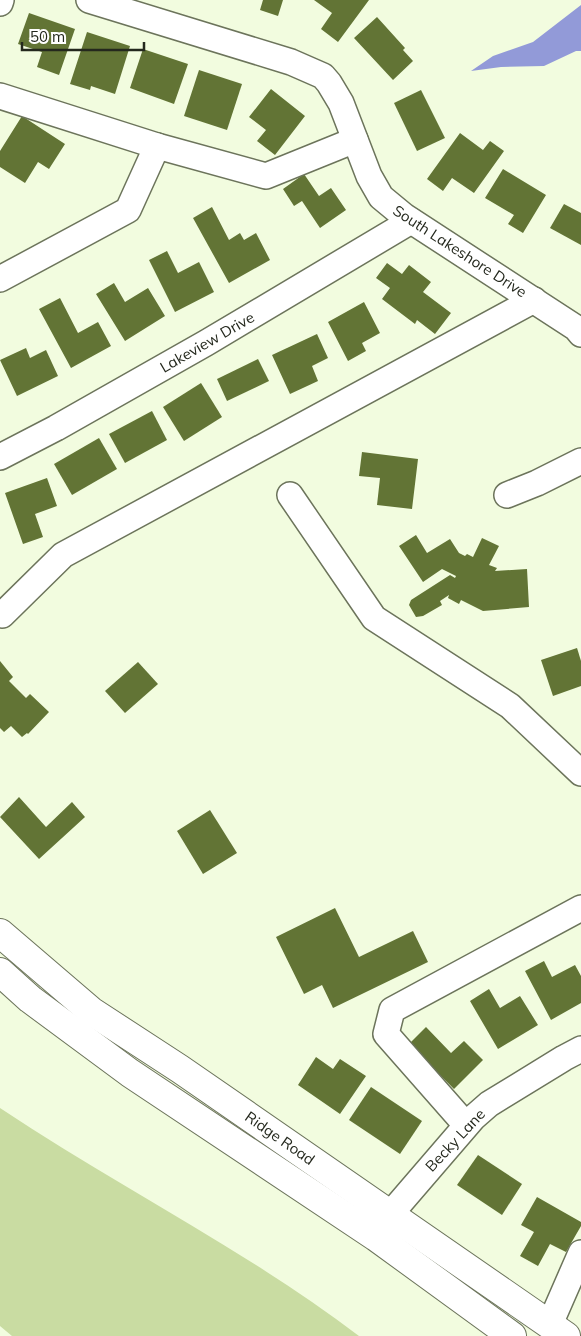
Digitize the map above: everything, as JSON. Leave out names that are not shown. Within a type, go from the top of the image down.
[{"type":"main road","points":[[0,973],[10,942]]},
{"type":"main road","name":"Ridge Road","points":[[10,942],[91,1011],[180,1068],[558,1330]]},
{"type":"main road","name":"Ridge Road","points":[[0,973],[30,999],[130,1073],[376,1238],[512,1336]]},
{"type":"street","name":"South Lakeshore Drive","points":[[89,0],[291,62],[323,76],[341,103],[369,176],[381,197],[410,221],[534,300],[576,328],[581,334]]},
{"type":"street","points":[[0,96],[157,146],[266,176],[355,140]]},
{"type":"street","points":[[0,279],[128,210],[157,146]]},
{"type":"street","name":"Lakeview Drive","points":[[0,457],[56,428],[206,343],[410,221]]},
{"type":"street","points":[[0,613],[2,615],[63,555],[534,300]]},
{"type":"street","points":[[506,494],[536,483],[581,460]]},
{"type":"street","points":[[290,495],[374,618],[510,706],[581,773]]},
{"type":"street","points":[[466,1125],[386,1034],[392,1010],[581,908]]},
{"type":"street","name":"Becky Lane","points":[[376,1238],[399,1204],[466,1125],[489,1104],[581,1049]]},
{"type":"street","points":[[558,1330],[581,1253]]},
{"type":"green space","points":[[0,1108],[272,1275],[359,1336],[12,1336],[0,1326]]},
{"type":"water","points":[[581,5],[581,51],[576,51],[544,66],[501,67],[471,71],[493,56],[533,42]]},
{"type":"building","points":[[263,0],[283,0],[278,16],[260,10]]},
{"type":"building","points":[[314,0],[369,0],[338,42],[321,29],[332,13]]},
{"type":"building","points":[[29,13],[75,29],[59,75],[37,67],[42,52],[18,44]]},
{"type":"building","points":[[377,17],[405,48],[403,50],[413,61],[393,80],[354,38]]},
{"type":"building","points":[[87,32],[130,46],[115,94],[91,86],[90,90],[70,84]]},
{"type":"building","points":[[143,49],[188,64],[174,104],[130,88]]},
{"type":"building","points":[[199,70],[242,84],[227,130],[184,116]]},
{"type":"building","points":[[271,89],[305,116],[275,155],[257,141],[266,130],[249,117]]},
{"type":"building","points":[[421,90],[445,138],[417,151],[394,103]]},
{"type":"building","points":[[22,116],[65,144],[49,169],[38,162],[25,183],[0,167],[0,151]]},
{"type":"building","points":[[460,133],[483,150],[490,141],[504,151],[474,193],[452,178],[443,191],[427,179]]},
{"type":"building","points":[[503,169],[546,195],[523,233],[508,224],[514,215],[485,198]]},
{"type":"building","points":[[304,174],[319,196],[331,188],[346,210],[320,228],[302,201],[294,206],[283,189]]},
{"type":"building","points":[[564,204],[581,213],[581,245],[550,228]]},
{"type":"building","points":[[212,207],[229,240],[240,233],[244,240],[256,233],[270,260],[229,283],[193,218]]},
{"type":"building","points":[[167,251],[178,273],[199,262],[214,292],[175,312],[149,260]]},
{"type":"building","points":[[387,263],[402,274],[409,265],[431,282],[423,292],[451,313],[435,334],[417,320],[415,324],[382,299],[390,288],[376,278]]},
{"type":"building","points":[[114,283],[125,302],[148,288],[165,316],[125,341],[96,294]]},
{"type":"building","points":[[60,298],[78,333],[98,322],[111,346],[71,368],[39,309]]},
{"type":"building","points":[[364,302],[380,333],[362,343],[366,351],[348,361],[328,322]]},
{"type":"building","points":[[317,334],[328,358],[312,366],[318,381],[290,394],[272,355]]},
{"type":"building","points":[[26,348],[30,358],[46,350],[58,376],[17,396],[0,360]]},
{"type":"building","points":[[258,359],[269,381],[227,401],[217,379]]},
{"type":"building","points":[[201,383],[222,417],[184,441],[163,407]]},
{"type":"building","points":[[152,411],[167,440],[125,463],[109,434]]},
{"type":"building","points":[[99,438],[117,469],[72,495],[54,464]]},
{"type":"building","points":[[362,452],[418,459],[412,509],[377,505],[380,478],[359,476]]},
{"type":"building","points":[[47,478],[57,506],[35,514],[43,537],[23,544],[5,493]]},
{"type":"building","points":[[416,535],[427,553],[450,539],[459,553],[465,556],[467,554],[473,557],[482,538],[499,546],[489,565],[497,568],[495,571],[527,569],[529,607],[483,611],[461,600],[459,604],[448,598],[449,595],[440,601],[442,605],[423,616],[416,617],[409,605],[411,600],[450,575],[455,578],[456,576],[442,569],[423,582],[399,546]]},
{"type":"building","points":[[577,648],[581,661],[581,686],[553,696],[541,660]]},
{"type":"building","points":[[0,661],[13,677],[9,681],[26,698],[30,694],[49,712],[28,734],[22,737],[11,726],[4,732],[0,728]]},
{"type":"building","points":[[138,662],[158,684],[125,713],[105,691]]},
{"type":"building","points":[[19,797],[46,827],[72,802],[85,817],[39,859],[0,817]]},
{"type":"building","points":[[210,810],[237,853],[203,874],[177,831]]},
{"type":"building","points":[[335,908],[359,957],[413,931],[428,962],[333,1008],[322,985],[304,994],[276,937]]},
{"type":"building","points":[[544,961],[552,977],[575,965],[581,976],[581,1003],[551,1020],[525,971]]},
{"type":"building","points":[[489,989],[500,1008],[520,996],[538,1025],[498,1049],[470,1001]]},
{"type":"building","points":[[426,1027],[451,1053],[464,1041],[483,1060],[454,1089],[409,1044]]},
{"type":"building","points":[[316,1057],[333,1069],[340,1059],[366,1076],[340,1114],[298,1085]]},
{"type":"building","points":[[371,1087],[422,1121],[400,1154],[349,1120]]},
{"type":"building","points":[[478,1155],[522,1184],[502,1215],[457,1185]]},
{"type":"building","points":[[537,1197],[581,1222],[581,1226],[566,1252],[550,1244],[538,1266],[520,1256],[534,1232],[521,1225]]}]
